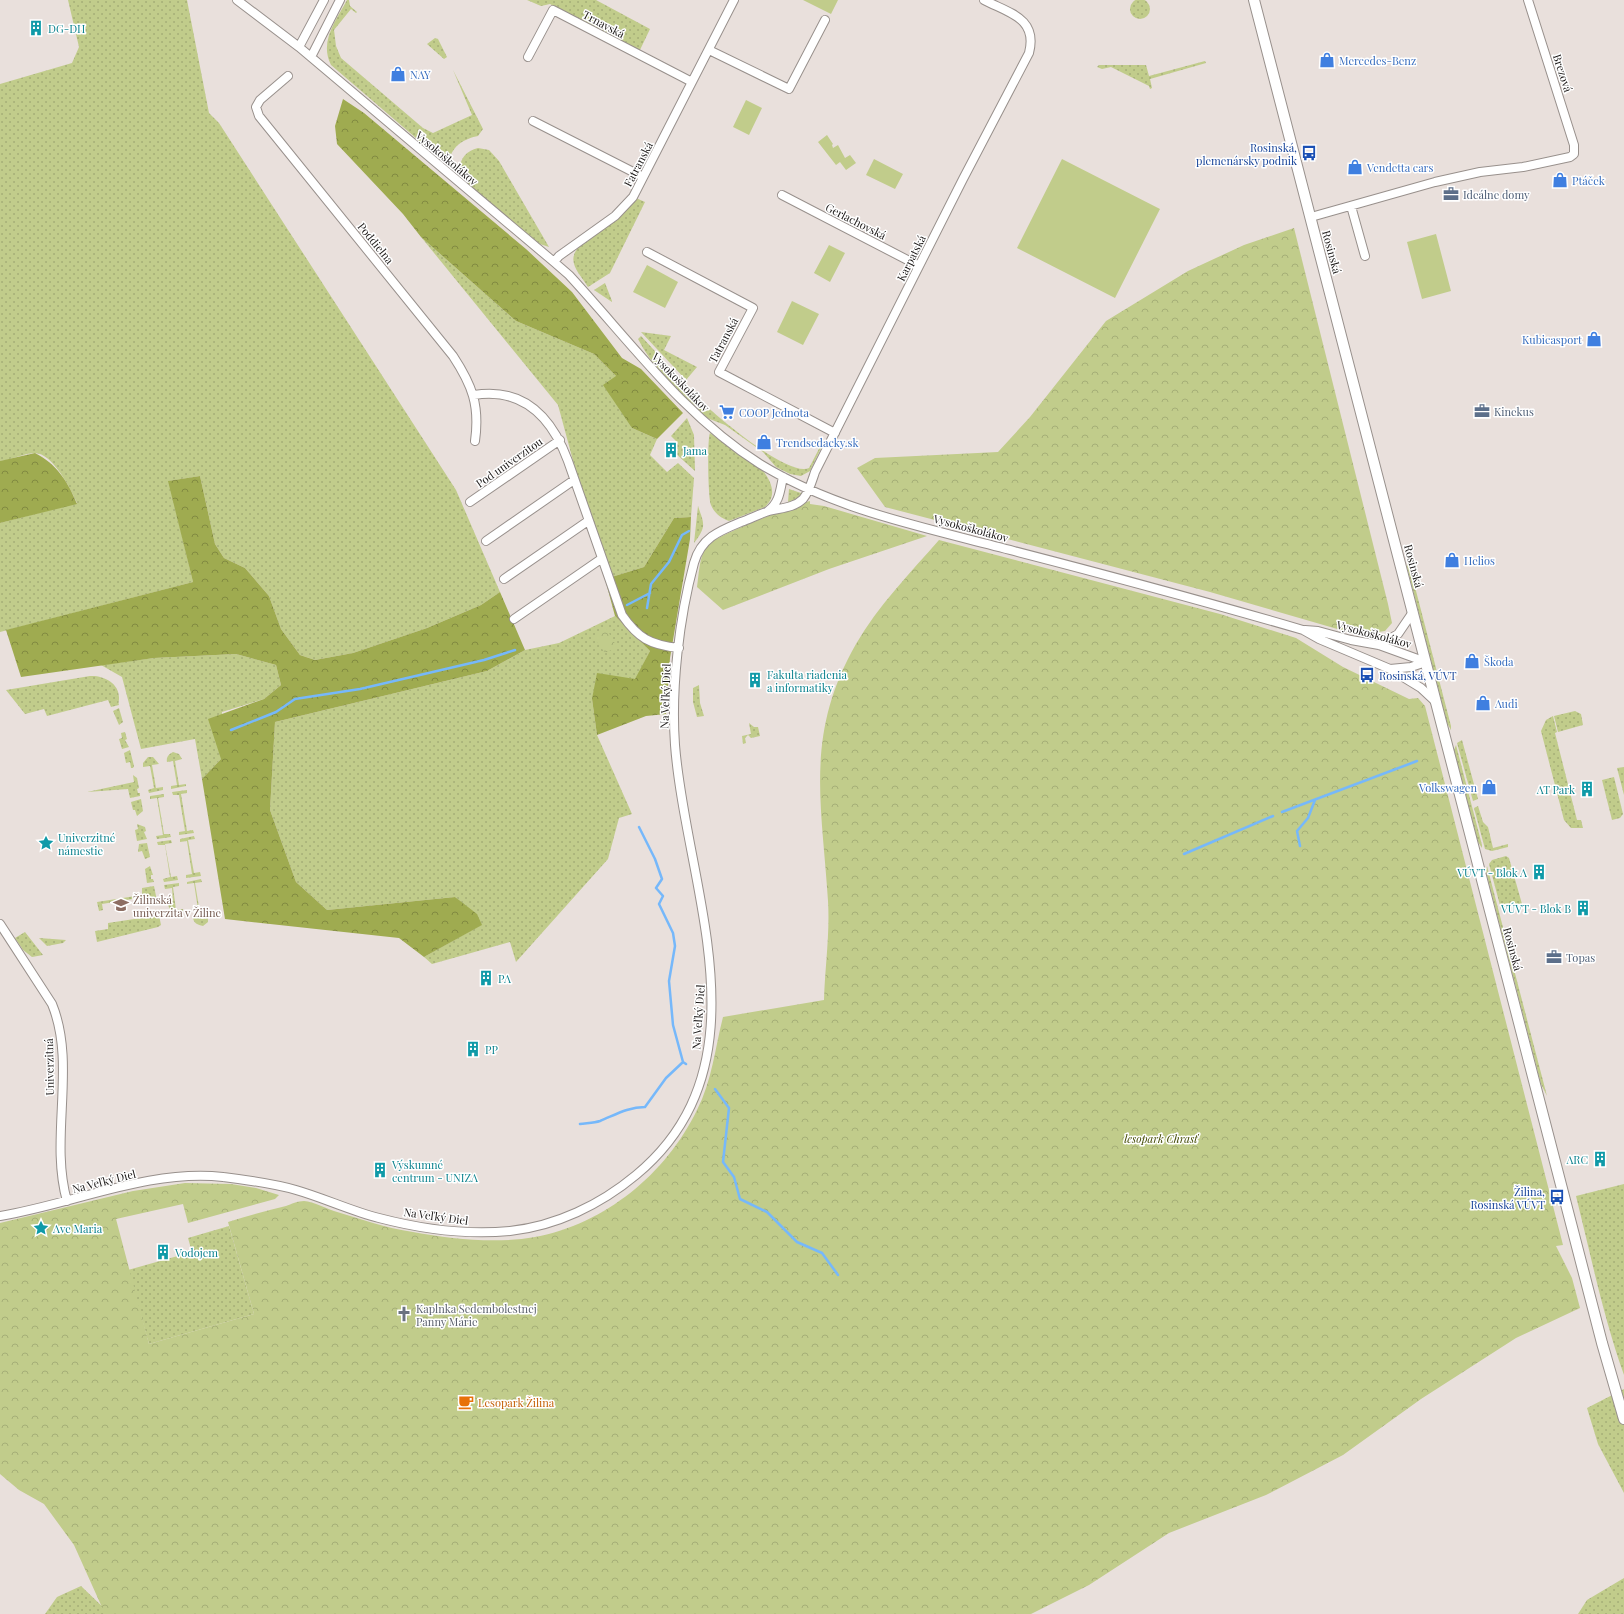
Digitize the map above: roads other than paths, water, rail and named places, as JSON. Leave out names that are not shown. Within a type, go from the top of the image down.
[{"type":"street","name":"Vysokoškolákov","points":[[237,0],[299,47],[569,275],[670,389],[692,411],[730,443],[783,477],[808,489],[891,518],[1154,587],[1303,630],[1318,631],[1379,645],[1426,662]]},
{"type":"street","points":[[299,47],[324,0]]},
{"type":"street","points":[[311,57],[340,0]]},
{"type":"street","name":"Fatranská","points":[[554,262],[625,207],[643,177],[734,0]]},
{"type":"street","name":"Karpatská","points":[[808,489],[919,266],[1029,53],[1032,37],[1027,25],[1022,20],[984,0]]},
{"type":"street","name":"Rosinská","points":[[1254,0],[1602,1343],[1624,1419]]},
{"type":"street","name":"Brezová","points":[[1351,206],[1435,182],[1480,172],[1533,165],[1570,157],[1574,154],[1574,145],[1528,0]]},
{"type":"street","name":"Trnavská","points":[[528,57],[553,10],[692,82]]},
{"type":"street","points":[[708,50],[789,89],[825,20]]},
{"type":"street","name":"Poddielna","points":[[288,76],[260,100],[256,107],[259,116],[453,356],[466,376],[474,395],[476,408],[475,441]]},
{"type":"street","points":[[533,121],[643,177]]},
{"type":"street","name":"Gerlachovská","points":[[782,195],[919,266]]},
{"type":"street","points":[[1311,217],[1351,206],[1365,256]]},
{"type":"street","name":"Tatranská","points":[[646,252],[753,308],[719,372],[835,433]]},
{"type":"street","name":"Pod univerzitou","points":[[474,395],[499,393],[521,401],[543,418],[560,440],[622,615],[633,631],[648,642],[679,648]]},
{"type":"street","name":"Pod univerzitou","points":[[470,502],[560,440]]},
{"type":"street","points":[[768,511],[776,503],[780,496],[783,477]]},
{"type":"street","points":[[486,541],[574,480]]},
{"type":"street","name":"Na Veľký Diel","points":[[0,1216],[159,1179],[183,1176],[218,1176],[283,1186],[378,1218],[413,1225],[452,1231],[511,1231],[547,1223],[580,1211],[613,1193],[642,1170],[664,1147],[688,1110],[706,1063],[711,1029],[713,994],[709,943],[680,790],[675,744],[674,702],[679,648],[694,566],[701,546],[718,531],[768,511],[786,508],[800,501],[808,489]]},
{"type":"street","points":[[504,579],[588,521]]},
{"type":"street","points":[[514,620],[601,559]]},
{"type":"street","points":[[1379,645],[1398,634],[1413,612]]},
{"type":"street","name":"Vysokoškolákov","points":[[1303,630],[1319,639],[1390,669],[1411,667],[1426,662]]},
{"type":"street","points":[[1390,669],[1421,688],[1437,703]]},
{"type":"street","name":"Univerzitná","points":[[0,924],[52,1004],[57,1015],[62,1046],[61,1170],[67,1201]]},
{"type":"waterway","points":[[647,608],[651,584],[669,562],[682,535],[689,531]]},
{"type":"waterway","points":[[627,605],[650,593]]},
{"type":"waterway","points":[[231,730],[276,712],[295,699],[360,689],[484,660],[515,650]]},
{"type":"waterway","points":[[1282,812],[1417,761]]},
{"type":"waterway","points":[[1300,846],[1297,831],[1308,818],[1315,800]]},
{"type":"waterway","points":[[1184,854],[1273,816]]},
{"type":"waterway","points":[[639,827],[655,859],[662,879],[656,888],[663,896],[659,904],[673,933],[675,946],[669,981],[673,1025],[683,1062],[686,1064]]},
{"type":"waterway","points":[[580,1124],[598,1122],[627,1110],[645,1107],[666,1078],[683,1062]]},
{"type":"waterway","points":[[715,1089],[729,1108],[723,1162],[734,1177],[740,1199],[767,1212],[797,1242],[822,1253],[838,1275]]},
{"type":"place","name":"DG-DH","points":[[36,28]]},
{"type":"place","name":"Mercedes-Benz","points":[[1327,60]]},
{"type":"place","name":"NAY","points":[[398,74]]},
{"type":"place","name":"Rosinská, plemenársky podnik","points":[[1309,153]]},
{"type":"place","name":"Vendetta cars","points":[[1355,167]]},
{"type":"place","name":"Ptáček","points":[[1560,180]]},
{"type":"place","name":"Ideálne domy","points":[[1451,194]]},
{"type":"place","name":"Kubicasport","points":[[1594,339]]},
{"type":"place","name":"Kinekus","points":[[1482,411]]},
{"type":"place","name":"COOP Jednota","points":[[727,412]]},
{"type":"place","name":"Trendsedacky.sk","points":[[764,442]]},
{"type":"place","name":"Jama","points":[[671,450]]},
{"type":"place","name":"Helios","points":[[1452,560]]},
{"type":"place","name":"Škoda","points":[[1472,661]]},
{"type":"place","name":"Rosinská, VÚVT","points":[[1367,675]]},
{"type":"place","name":"Fakulta riadenia a informatiky","points":[[755,680]]},
{"type":"place","name":"Audi","points":[[1483,703]]},
{"type":"place","name":"Volkswagen","points":[[1489,787]]},
{"type":"place","name":"AT Park","points":[[1587,789]]},
{"type":"place","name":"Univerzitné námestie","points":[[46,843]]},
{"type":"place","name":"VÚVT - Blok A","points":[[1539,872]]},
{"type":"place","name":"Žilinská univerzita v Žiline","points":[[121,905]]},
{"type":"place","name":"VÚVT - Blok B","points":[[1583,908]]},
{"type":"place","name":"Topas","points":[[1554,957]]},
{"type":"place","name":"PA","points":[[486,978]]},
{"type":"place","name":"PP","points":[[473,1049]]},
{"type":"place","name":"ARC","points":[[1600,1159]]},
{"type":"place","name":"Výskumné centrum - UNIZA","points":[[380,1170]]},
{"type":"place","name":"Žilina, Rosinská VÚVT","points":[[1557,1197]]},
{"type":"place","name":"Ave Maria","points":[[41,1228]]},
{"type":"place","name":"Vodojem","points":[[163,1252]]},
{"type":"place","name":"Kaplnka Sedembolestnej Panny Márie","points":[[404,1314]]},
{"type":"place","name":"Lesopark Žilina","points":[[466,1402]]},
{"type":"park label","name":"lesopark Chrasť","points":[[1161,1138]]}]
